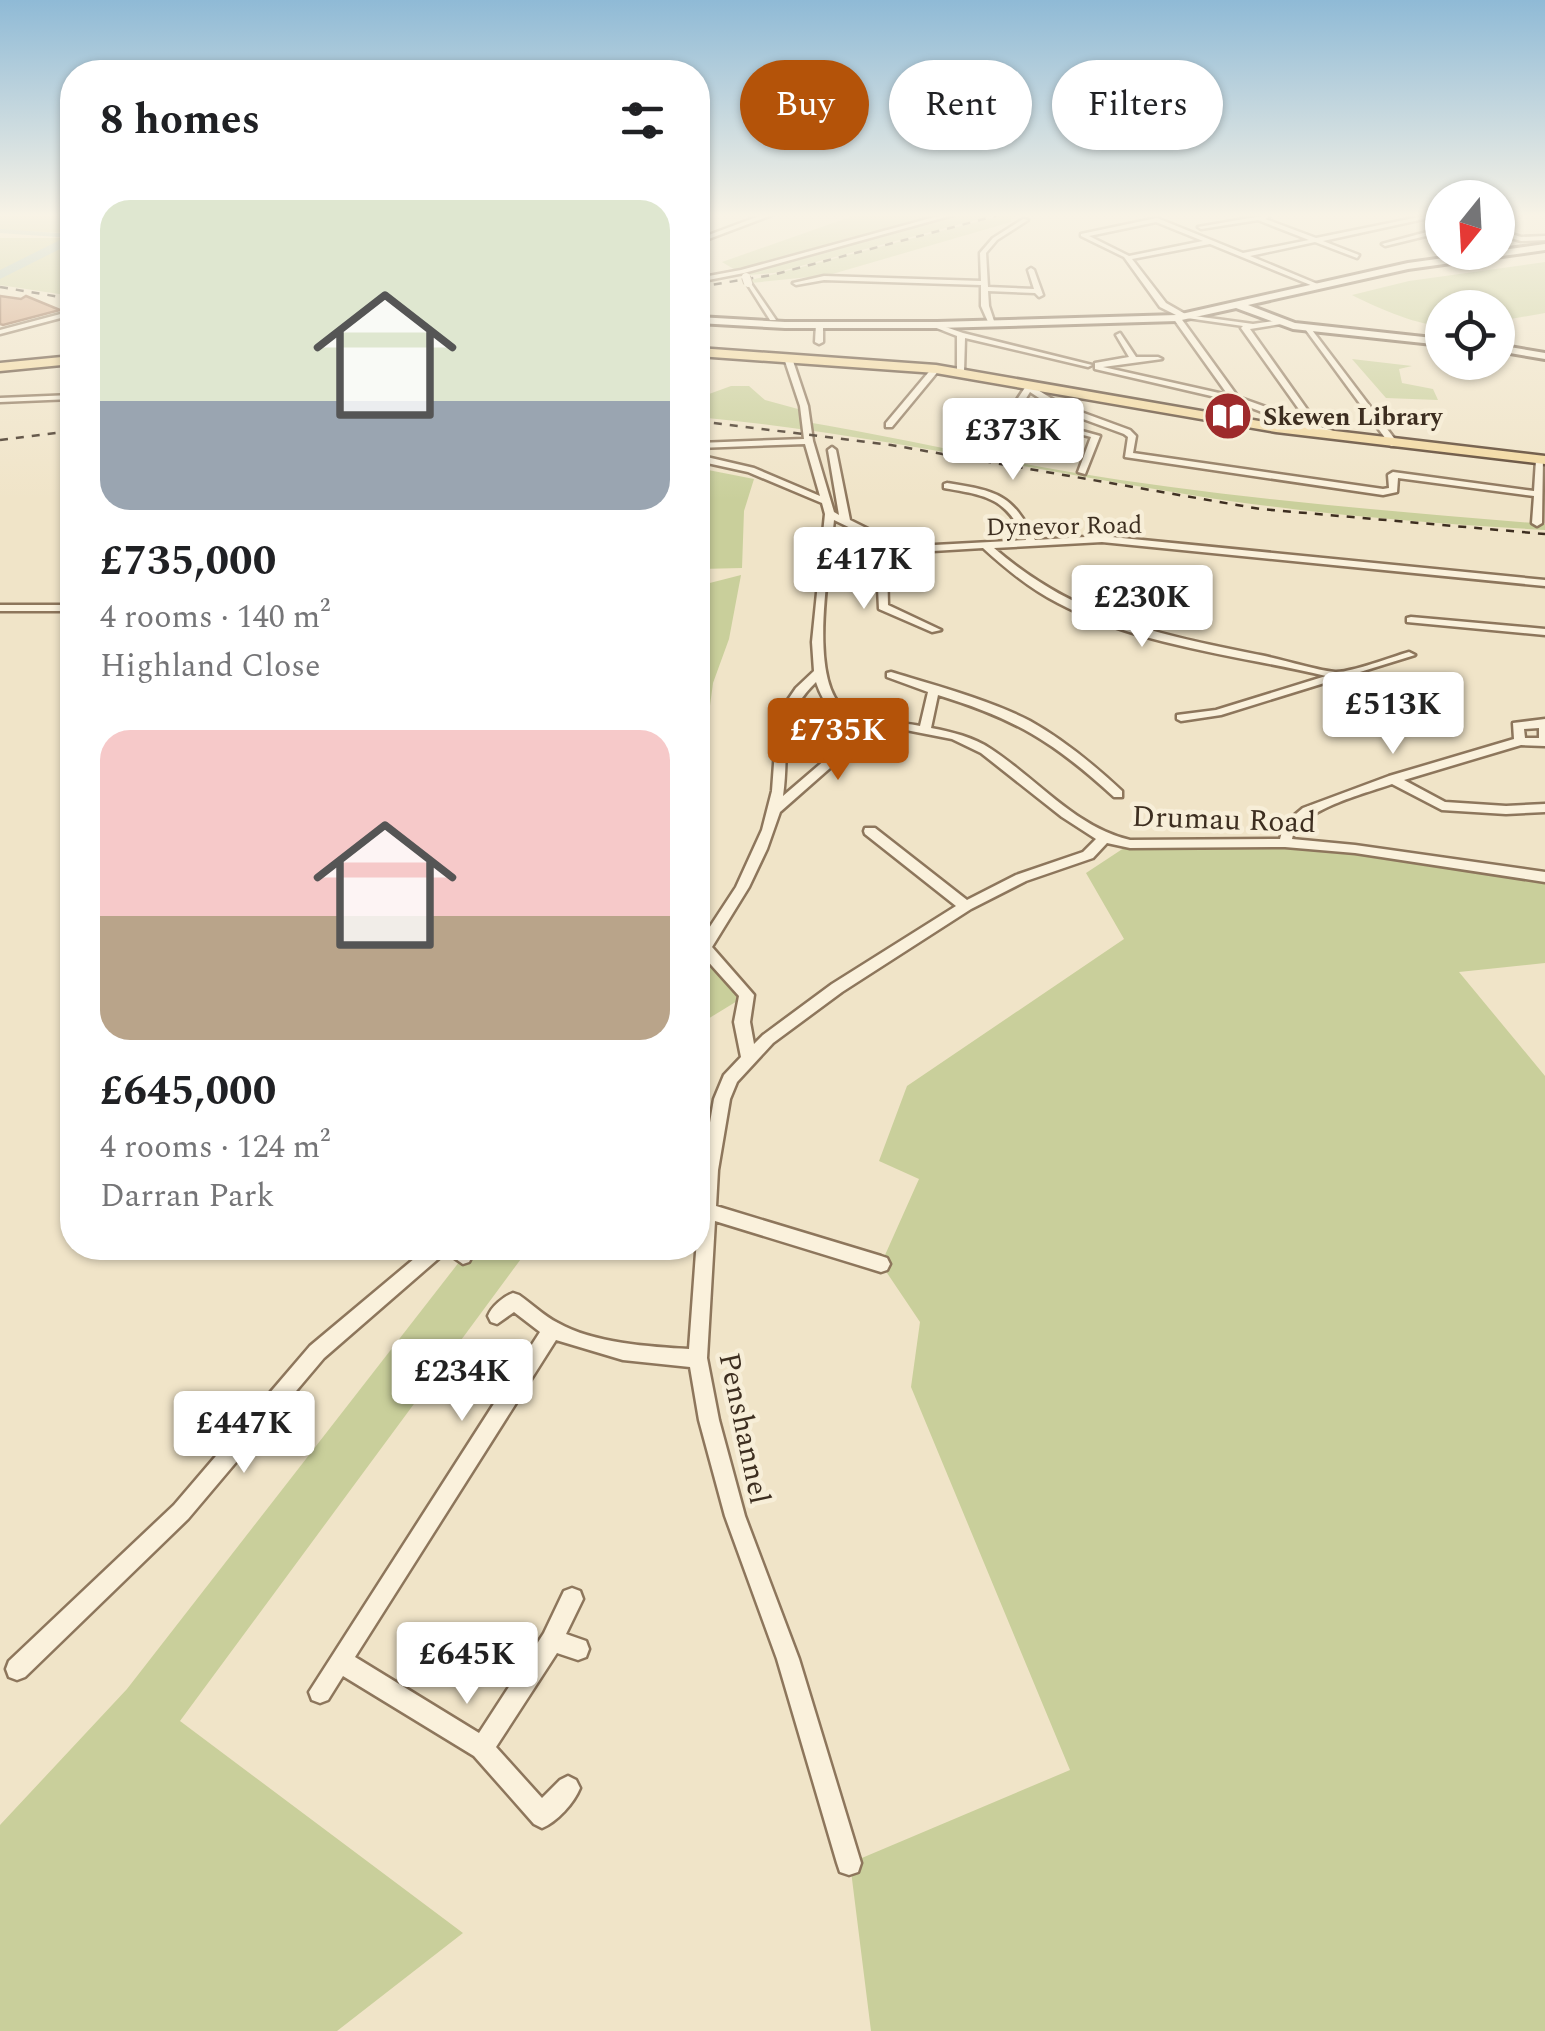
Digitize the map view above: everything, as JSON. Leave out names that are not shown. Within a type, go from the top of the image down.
[{"type":"main road","points":[[710,321],[819,326],[937,325],[1181,317],[1215,310]]},
{"type":"main road","points":[[1249,310],[1306,328],[1425,340]]},
{"type":"main road","points":[[1515,351],[1545,356]]},
{"type":"main road","points":[[710,353],[960,372],[1030,387],[1348,438],[1542,460]]},
{"type":"main road","points":[[0,367],[60,361]]},
{"type":"street","points":[[768,310],[774,318]]},
{"type":"street","points":[[986,310],[992,322]]},
{"type":"street","points":[[1169,310],[1181,317],[1250,325],[1278,322]]},
{"type":"street","points":[[0,332],[60,316]]},
{"type":"street","points":[[1181,317],[1235,399]]},
{"type":"street","points":[[937,325],[960,335],[1088,365]]},
{"type":"street","points":[[1250,325],[1244,328],[1312,422],[1310,427]]},
{"type":"street","points":[[819,326],[819,342]]},
{"type":"street","points":[[1306,328],[1394,444]]},
{"type":"street","points":[[960,335],[960,372]]},
{"type":"street","points":[[1120,335],[1134,359]]},
{"type":"street","points":[[774,811],[851,742],[865,722],[844,715],[834,705],[827,697],[820,672],[817,642],[830,514],[788,358]]},
{"type":"street","points":[[1158,360],[1108,361],[1098,365],[1235,399],[1348,438]]},
{"type":"street","points":[[889,425],[936,369]]},
{"type":"street","points":[[985,454],[1030,387],[1052,404],[1118,427],[1132,436],[1128,455],[1384,492],[1394,490],[1393,476],[1538,494]]},
{"type":"street","points":[[0,400],[60,398]]},
{"type":"street","points":[[1011,414],[1096,436],[1082,472]]},
{"type":"street","points":[[710,445],[809,441]]},
{"type":"street","points":[[832,450],[845,521]]},
{"type":"street","points":[[1537,523],[1542,460]]},
{"type":"street","points":[[710,461],[751,470],[824,501]]},
{"type":"street","points":[[947,486],[999,498],[1017,508],[1032,543]]},
{"type":"street","name":"Dynevor Road","points":[[830,514],[889,543],[916,549],[1102,539],[1545,583]]},
{"type":"street","points":[[889,543],[882,566],[883,608],[936,630]]},
{"type":"street","points":[[986,546],[1007,568],[1051,597],[1106,620],[1339,676]]},
{"type":"street","points":[[0,608],[60,608]]},
{"type":"street","points":[[1411,620],[1545,632]]},
{"type":"street","points":[[1181,717],[1217,713],[1410,655]]},
{"type":"street","points":[[710,937],[738,895],[774,811],[779,730],[796,692],[820,672]]},
{"type":"street","points":[[892,675],[933,693],[991,708],[1071,750],[1118,794]]},
{"type":"street","points":[[925,728],[933,693]]},
{"type":"street","name":"Drumau Road","points":[[865,722],[925,728],[984,750],[1104,838],[1130,844],[1285,843],[1545,877]]},
{"type":"street","points":[[1285,843],[1289,827],[1308,811],[1393,779],[1520,741],[1545,742],[1544,724]]},
{"type":"street","points":[[1393,779],[1442,806],[1545,808]]},
{"type":"street","points":[[870,831],[966,906]]},
{"type":"street","name":"Penshannel","points":[[710,1195],[722,1099],[730,1079],[748,1058],[837,988],[966,906],[1021,878],[1088,855],[1104,838]]},
{"type":"street","points":[[710,960],[746,995],[742,1022],[748,1058]]},
{"type":"street","points":[[710,1212],[881,1264]]},
{"type":"street","points":[[17,1669],[181,1512],[317,1352],[425,1260]]},
{"type":"street","name":"Penshannel","points":[[705,1260],[698,1358],[709,1420],[735,1516],[788,1658],[849,1863]]},
{"type":"street","points":[[497,1316],[513,1301],[552,1330],[587,1345],[627,1354],[698,1358]]},
{"type":"street","points":[[320,1692],[552,1330]]},
{"type":"street","points":[[482,1748],[552,1641],[572,1598]]},
{"type":"street","points":[[552,1641],[578,1649]]},
{"type":"street","points":[[340,1662],[482,1748],[542,1816],[568,1788]]},
{"type":"green space","points":[[1385,310],[1425,310],[1423,323],[1397,315]]},
{"type":"green space","points":[[1515,310],[1545,310],[1545,313],[1515,318]]},
{"type":"green space","points":[[1352,359],[1412,366],[1399,369],[1402,383],[1433,389],[1438,400],[1386,398]]},
{"type":"green space","points":[[731,386],[749,386],[765,400],[798,409],[801,421],[1036,466],[1247,496],[1545,524],[1545,530],[1235,502],[883,442],[710,418],[710,394]]},
{"type":"green space","points":[[710,470],[754,479],[744,511],[742,568],[710,569]]},
{"type":"green space","points":[[741,575],[729,639],[713,683],[710,706],[710,583]]},
{"type":"green space","points":[[1285,843],[1545,877],[1545,963],[1459,972],[1545,1076],[1545,2031],[871,2031],[850,1863],[1070,1770],[911,1387],[920,1322],[881,1264],[919,1179],[879,1161],[907,1086],[1124,939],[1086,873],[1130,844]]},
{"type":"green space","points":[[710,954],[747,995],[710,1018]]},
{"type":"green space","points":[[461,1260],[520,1260],[180,1721],[463,1933],[337,2031],[0,2031],[0,1825],[127,1689]]},
{"type":"building","points":[[0,310],[60,310],[3,325]]},
{"type":"railway","points":[[710,422],[891,445],[1260,509],[1545,534]]},
{"type":"railway","points":[[0,440],[60,432]]},
{"type":"place","name":"Skewen Library","points":[[1228,416]]}]
